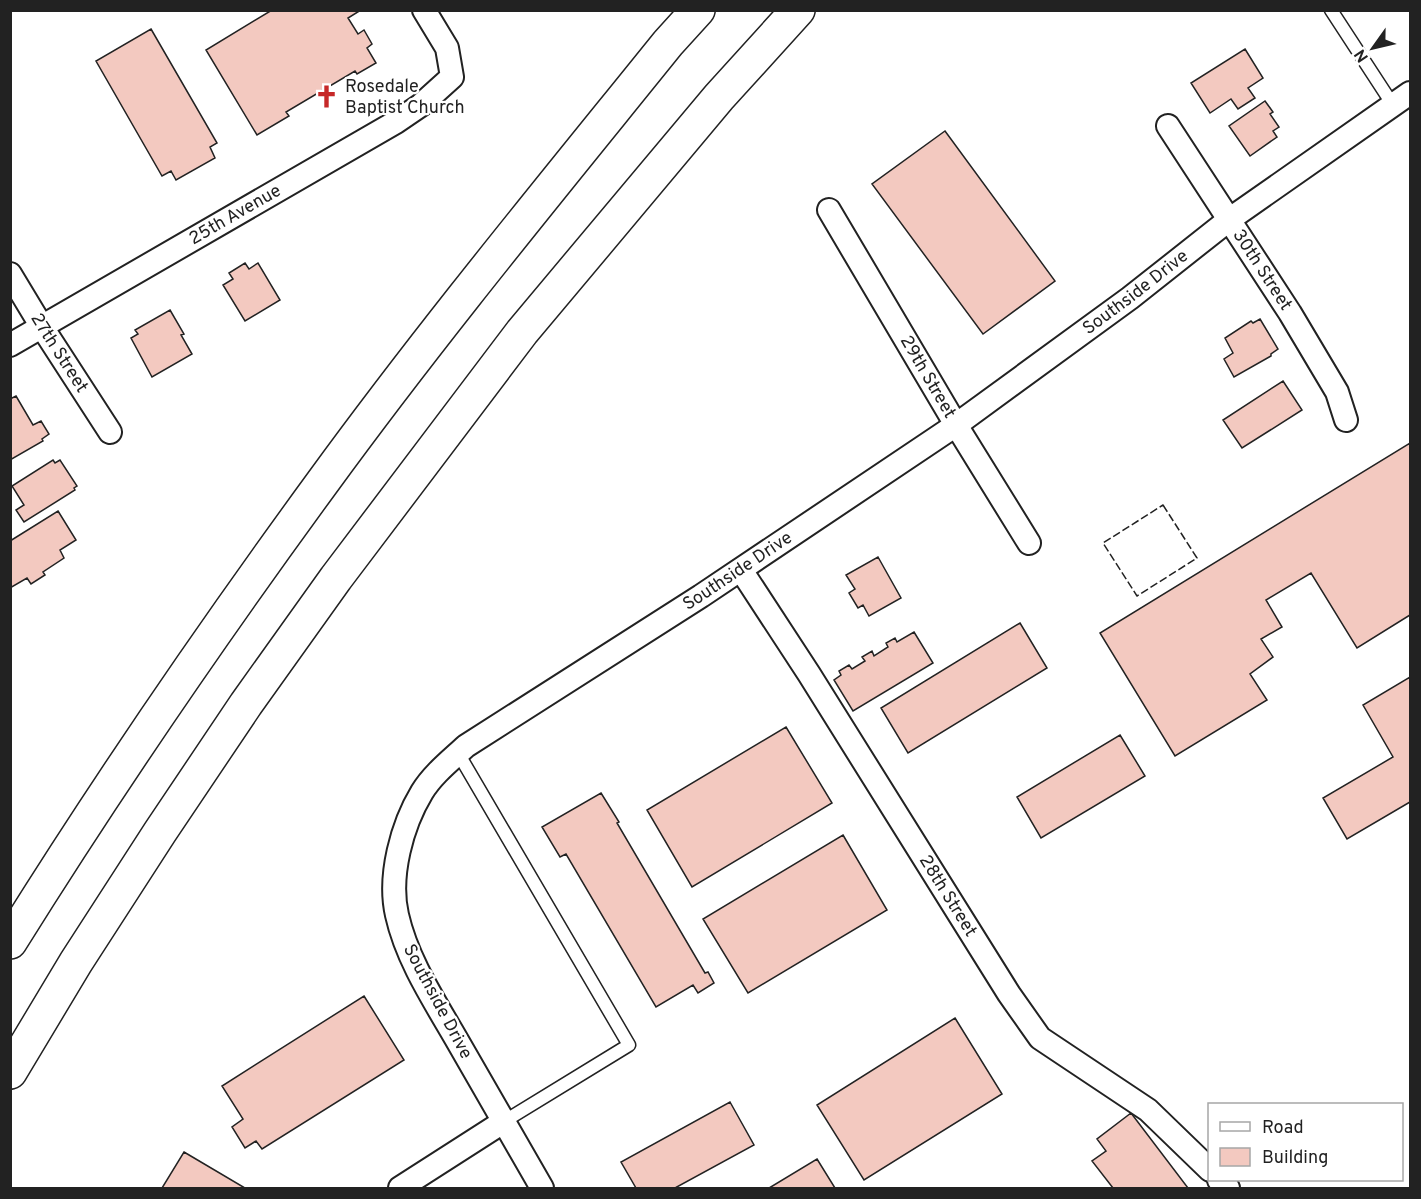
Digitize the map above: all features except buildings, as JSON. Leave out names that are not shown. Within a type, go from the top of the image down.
[{"type":"highway","points":[[10,942],[112,784],[216,631],[323,482],[491,261],[698,10]]},
{"type":"highway","points":[[10,1072],[76,962],[160,832],[246,704],[336,578],[522,332],[719,97],[798,10]]},
{"type":"street","name":"25th Avenue","points":[[10,345],[396,122],[421,105],[452,77],[447,48],[424,10]]},
{"type":"street","name":"Southside Drive","points":[[542,1188],[434,1000],[405,944],[396,913],[397,860],[407,821],[423,791],[443,767],[466,746],[741,570],[956,425],[1130,298],[1230,219],[1402,99]]},
{"type":"street","name":"30th Street","points":[[1168,126],[1290,313],[1337,392],[1346,420]]},
{"type":"street","name":"29th Street","points":[[829,210],[956,425],[1029,543]]},
{"type":"street","name":"27th Street","points":[[10,274],[110,432]]},
{"type":"street","name":"28th Street","points":[[741,570],[809,674],[1009,994],[1040,1038],[1148,1110],[1208,1169]]},
{"type":"street","points":[[400,1188],[503,1122]]},
{"type":"lane","points":[[1331,10],[1402,99]]},
{"type":"lane","points":[[458,753],[629,1045],[503,1122]]},
{"type":"fence","points":[[1163,505],[1197,558],[1137,596],[1103,543],[1163,505]]},
{"type":"place","name":"Rosedale Baptist Church","points":[[327,97]]}]
